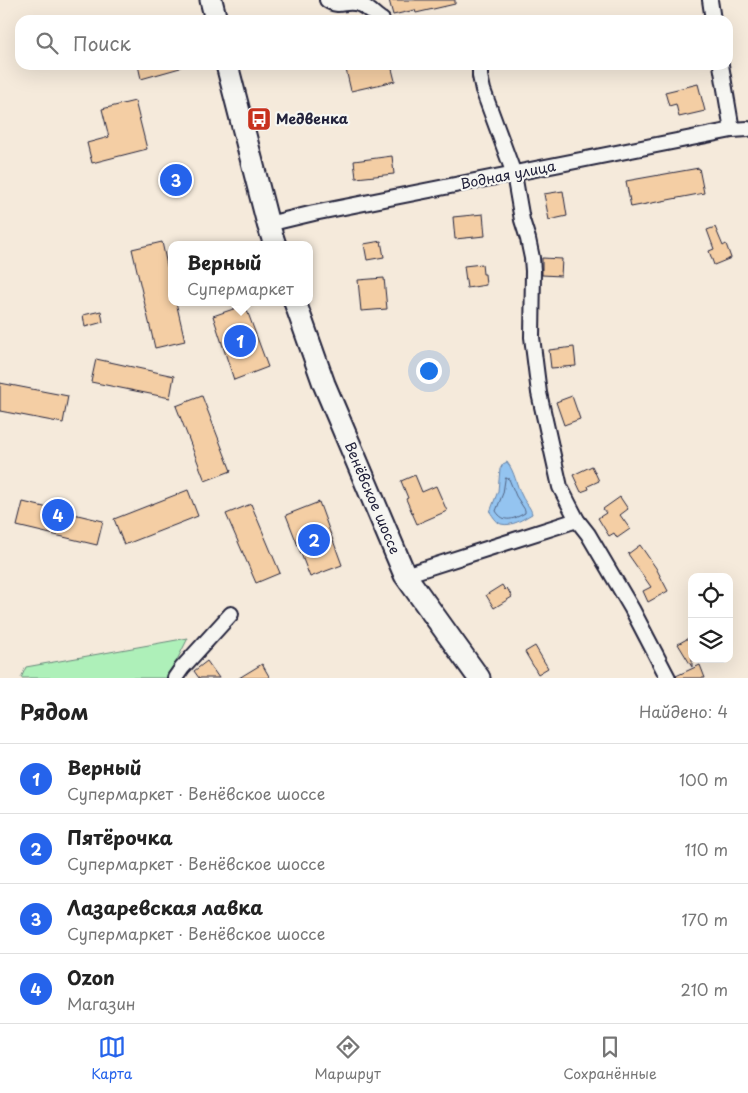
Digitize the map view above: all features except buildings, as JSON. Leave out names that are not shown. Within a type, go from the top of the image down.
[{"type":"main road","points":[[211,0],[215,15]]},
{"type":"main road","points":[[228,70],[274,241]]},
{"type":"main road","name":"Венёвское шоссе","points":[[296,306],[324,384],[405,575],[480,678]]},
{"type":"street","points":[[327,0],[333,4],[340,5],[354,2],[375,15]]},
{"type":"street","points":[[710,0],[712,15]]},
{"type":"street","points":[[480,70],[483,90],[514,174],[522,220],[532,258],[532,336],[539,393],[560,487],[577,520],[588,534],[617,584],[668,678]]},
{"type":"street","points":[[722,70],[732,130]]},
{"type":"street","name":"Водная улица","points":[[268,224],[314,213],[732,130],[748,129]]},
{"type":"street","points":[[405,575],[577,520]]},
{"type":"street","points":[[175,678],[231,614]]},
{"type":"green space","points":[[188,638],[168,678],[21,678],[26,667]]},
{"type":"water","points":[[507,462],[532,514],[517,522],[505,525],[498,522],[490,512],[498,491],[500,469]]},
{"type":"place","name":"Медвенка","points":[[259,119]]},
{"type":"place","name":"Лазаревская лавка","points":[[176,180]]},
{"type":"place","name":"Верный","points":[[240,341]]},
{"type":"place","name":"Ozon","points":[[58,515]]},
{"type":"place","name":"Пятёрочка","points":[[314,540]]}]
